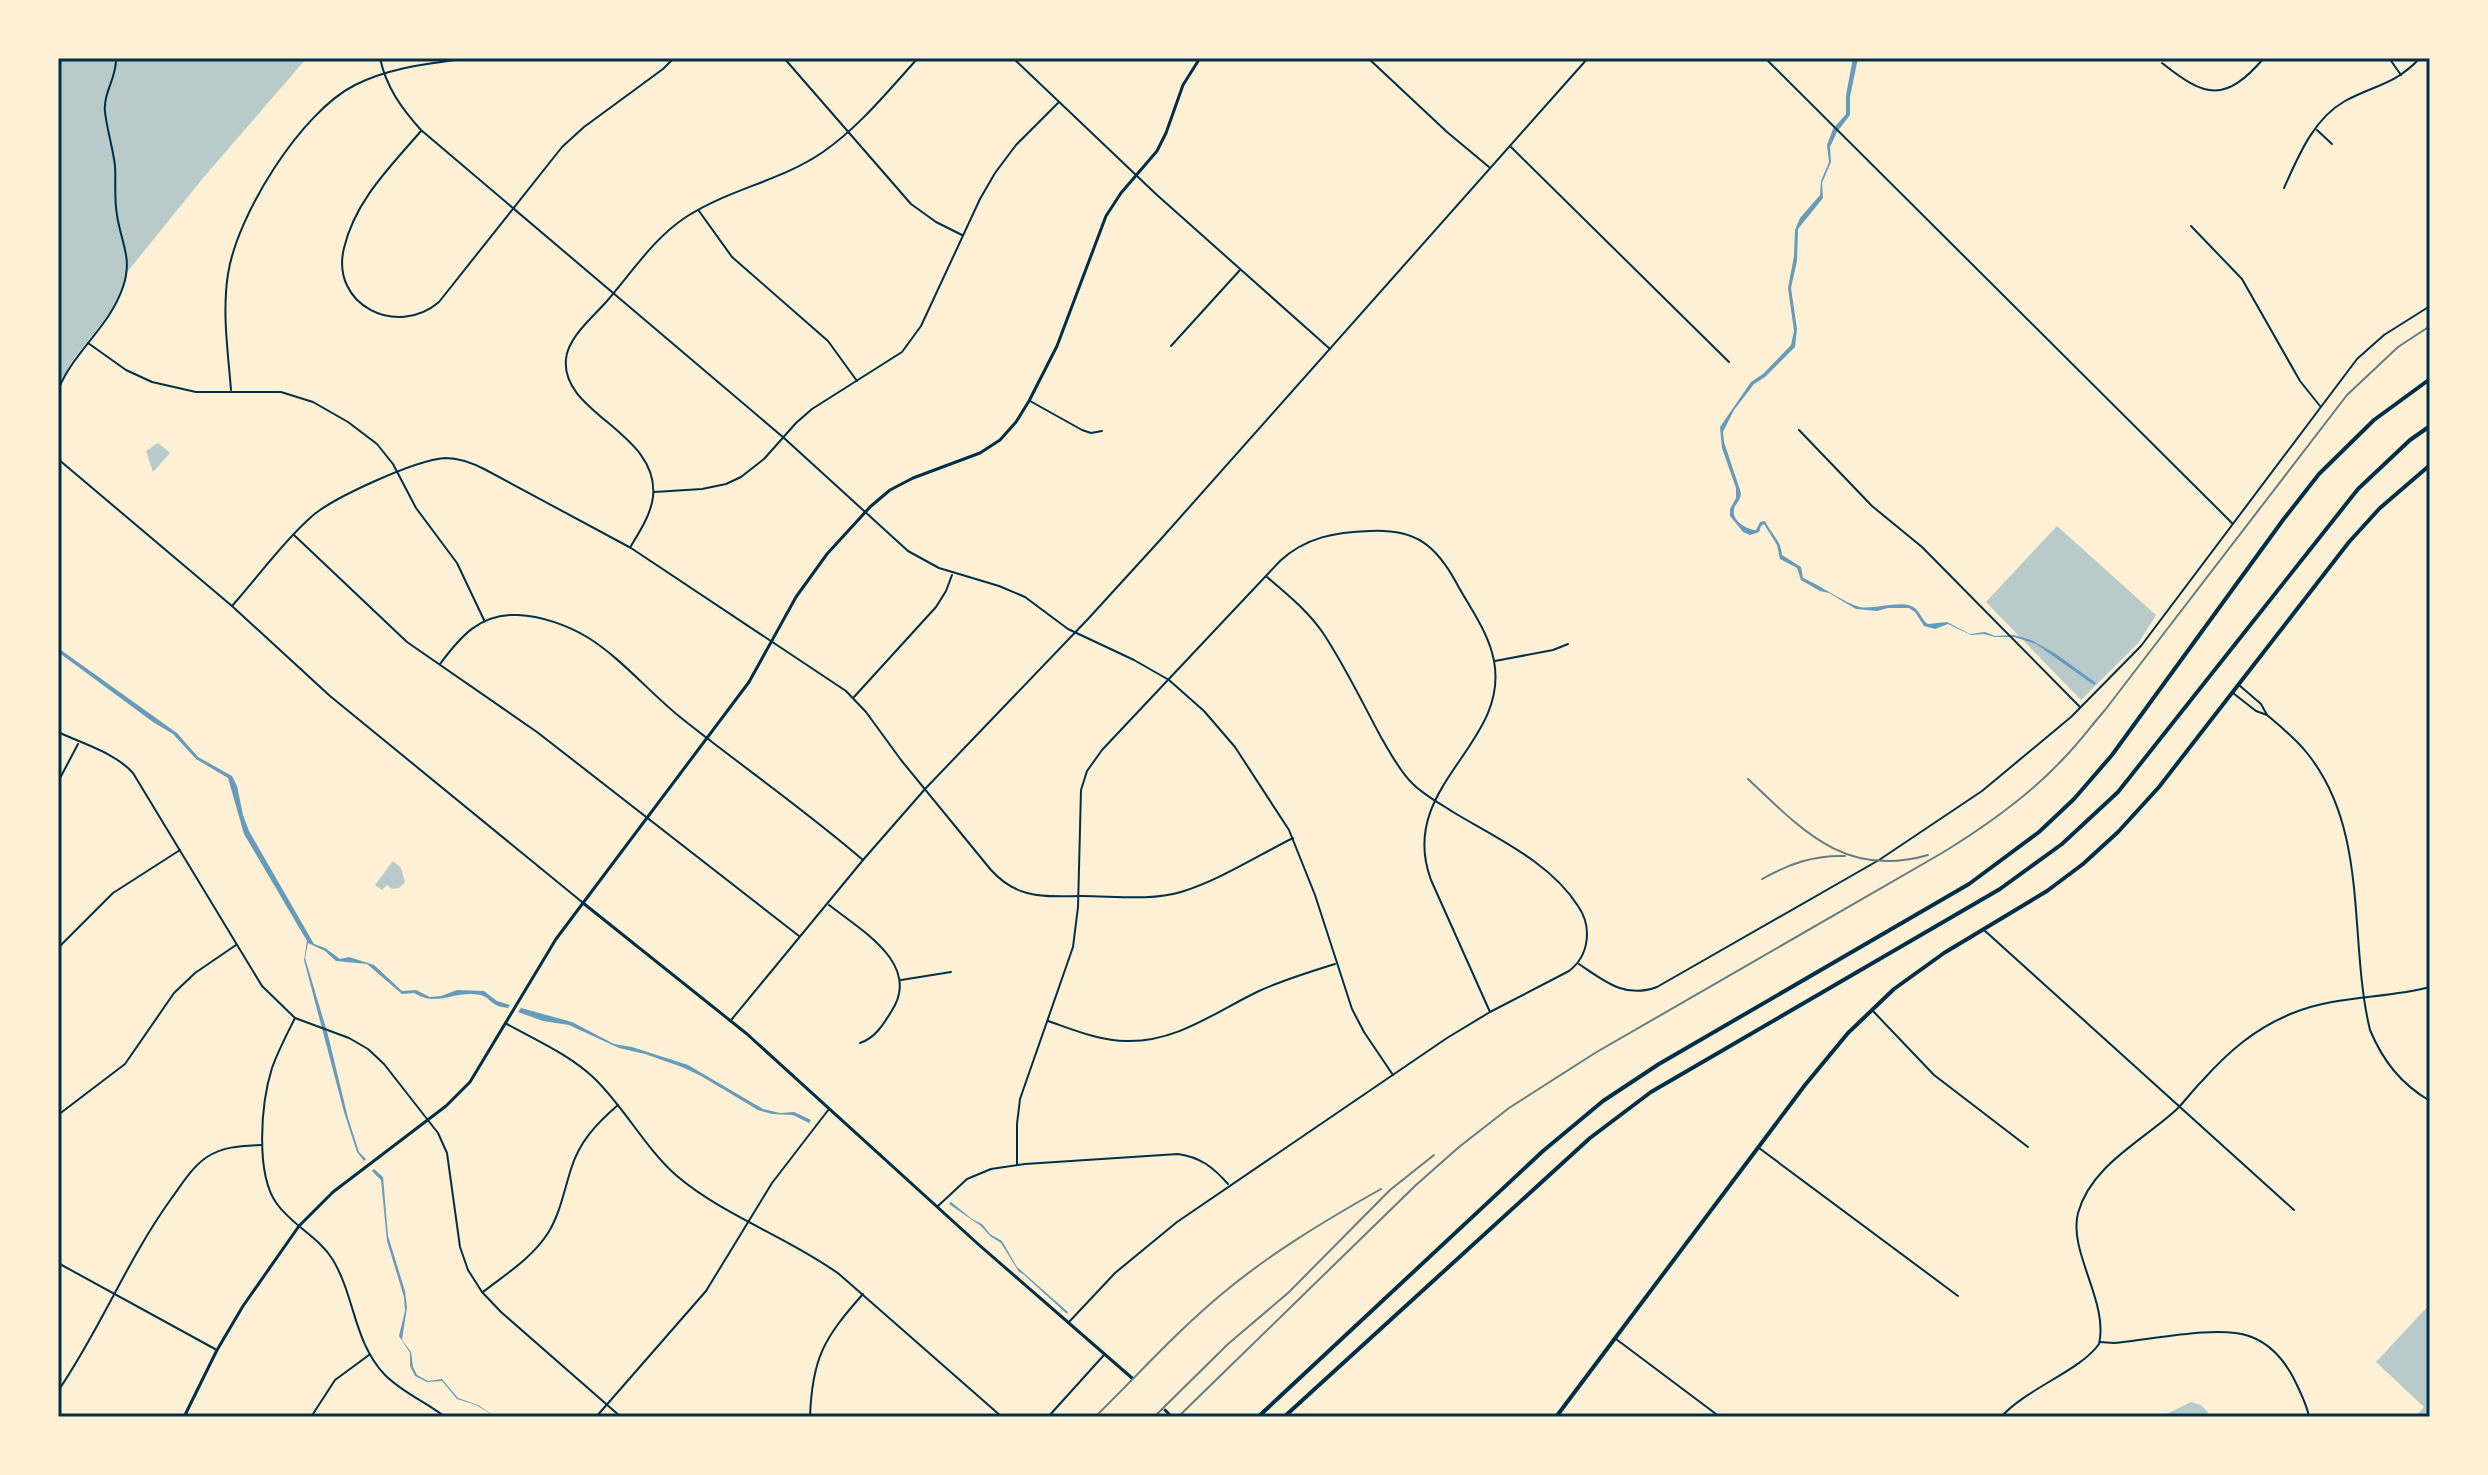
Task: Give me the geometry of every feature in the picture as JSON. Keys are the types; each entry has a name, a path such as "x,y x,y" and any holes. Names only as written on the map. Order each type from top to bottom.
{"main road":[{"path":"1258,1417 1536,1158 1595,1107 1659,1064 1969,884 2039,832 2074,799 2112,755 2312,482 2367,426 2430,379"},
{"path":"1284,1417 1590,1138 1651,1092 2000,889 2062,844 2118,792 2358,489 2410,440 2430,426"},
{"path":"1556,1417 1822,1063 1871,1009 1922,968 2047,891 2109,842 2149,799 2363,527 2396,493 2430,465"}],"street":[{"path":"58,390 68,366 111,314 124,285 128,262 116,208 115,166 104,107 116,58"},
{"path":"380,58 398,101 421,130 784,438 916,557 1025,597 1066,628 1169,680 1204,711 1223,731 1293,838 1360,1025 1393,1075"},
{"path":"231,392 226,283 232,253 244,224 280,160 312,119 351,87 427,63 468,58"},
{"path":"421,130 358,209 342,254 342,270 350,290 375,313 396,318 413,317 433,308 567,142 674,58"},
{"path":"784,58 911,204 962,235"},
{"path":"631,548 649,511 653,492 650,472 641,454 578,394 569,381 566,356 571,343 676,225 699,210 789,172 824,151 848,132 918,58"},
{"path":"1013,58 1137,176 1330,349"},
{"path":"184,1417 243,1306 299,1226 333,1192 428,1120 469,1084 556,939 750,679 805,582 831,549 865,513 900,483 966,460 988,449 1007,432 1029,401 1067,320 1103,222 1114,203 1160,147 1180,90 1200,58"},
{"path":"1368,58 1447,132 1491,168"},
{"path":"732,1020 925,789 1075,632 1588,58"},
{"path":"1765,58 2233,524"},
{"path":"2162,63 2196,87 2222,90 2245,79 2264,58"},
{"path":"2389,58 2402,76"},
{"path":"2284,188 2301,149 2343,102 2402,76 2420,58"},
{"path":"653,492 695,491 730,482 753,468 812,409 893,360 921,326 983,194 1005,160 1059,102"},
{"path":"2316,129 2332,144"},
{"path":"1510,146 1729,362"},
{"path":"699,210 736,262 828,341 857,381"},
{"path":"2191,226 2242,279 2300,381 2321,406"},
{"path":"1171,346 1241,269"},
{"path":"1578,963 1611,985 1629,992 1652,989 1668,982 1879,860 2004,773 2081,708 2141,646 2367,349 2430,306"},
{"path":"88,343 122,367 152,382 190,391 275,391 302,397 369,437 387,455 416,508 457,563 484,621"},
{"path":"1029,401 1085,431 1102,431"},
{"path":"1799,430 1872,506 1922,547 2081,708"},
{"path":"58,459 232,606 330,696 583,903 732,1020 937,1207 1132,1378"},
{"path":"232,606 311,516 332,501 440,459 465,461 631,548 853,698 991,870 1006,883 1035,895 1146,896 1178,892 1201,884 1293,838"},
{"path":"1017,1165 1019,1105 1073,947 1078,918 1079,807 1085,776 1097,756 1266,576 1288,554 1316,538 1356,531 1389,531 1408,535 1429,546 1444,562 1486,636 1494,661 1495,685 1489,709 1434,800 1424,829 1426,863 1490,1012"},
{"path":"294,535 399,635 537,732 801,938"},
{"path":"853,698 939,603 953,573"},
{"path":"1068,1323 1127,1262 1229,1185 1490,1012 1557,979 1578,963 1585,946 1587,929 1582,911 1555,879 1531,860 1414,786 1400,769 1321,630 1266,576"},
{"path":"439,665 462,636 484,621 506,615 523,615 556,623 582,634 606,651 648,691 863,860"},
{"path":"1494,661 1554,650 1568,644"},
{"path":"2238,684 2309,755 2327,785 2341,817 2349,853 2370,1030 2385,1059 2405,1083 2430,1101"},
{"path":"2232,693 2256,711 2267,715"},
{"path":"58,732 126,766 141,784 262,986 295,1018 359,1043 375,1055 428,1120 446,1151 462,1256 482,1292 621,1417"},
{"path":"58,782 79,742"},
{"path":"58,948 117,890 180,850"},
{"path":"828,904 885,951 900,980 899,997 893,1010 874,1036 860,1043"},
{"path":"1983,929 2294,1210"},
{"path":"58,1115 125,1064 174,993 195,973 236,945"},
{"path":"1047,1021 1110,1040 1159,1039 1198,1024 1275,984 1336,964"},
{"path":"900,980 951,972"},
{"path":"2001,1417 2019,1401 2086,1357 2099,1342 2099,1317 2081,1247 2078,1214 2090,1187 2105,1169 2179,1107 2223,1059 2257,1031 2304,1009 2430,987"},
{"path":"1871,1009 1941,1081 2028,1147"},
{"path":"295,1018 270,1075 263,1145 269,1189 280,1208 324,1247 334,1262 370,1355 394,1383 445,1417"},
{"path":"506,1023 576,1064 597,1081 676,1174 702,1194 818,1260 863,1294 1002,1417"},
{"path":"482,1292 527,1257 544,1238 558,1213 582,1143 618,1105"},
{"path":"596,1417 706,1291 785,1164 830,1108"},
{"path":"58,1391 151,1228 198,1165 224,1149 263,1145"},
{"path":"1758,1148 1958,1296"},
{"path":"937,1207 970,1177 991,1169 1017,1165 1181,1155 1207,1163 1229,1185"},
{"path":"58,1263 217,1350"},
{"path":"810,1417 813,1376 822,1348 834,1327 863,1294"},
{"path":"2099,1342 2215,1334 2249,1336 2269,1347 2285,1364 2305,1402 2309,1417"},
{"path":"1615,1338 1720,1417"},
{"path":"1048,1417 1105,1354"},
{"path":"311,1417 335,1380 370,1355"},
{"path":"1165,1410 1172,1417"}],"shaded area":[{"path":"58,58 305,60 128,271 116,305 72,361 58,390"},
{"path":"158,443 170,453 153,472 146,451"},
{"path":"2057,526 2156,615 2139,642 2081,700 1986,602"},
{"path":"393,861 401,868 405,882 399,888 392,889 387,885 382,890 375,885"},
{"path":"2430,1304 2430,1417 2415,1417 2424,1407 2376,1362"},
{"path":"2191,1402 2201,1405 2208,1412 2206,1417 2160,1417"}],"water":[{"path":"1853,58 1858,58 1850,97 1850,115 1830,147 1831,162 1822,183 1823,198 1798,229 1797,261 1791,288 1797,329 1795,347 1754,384 1734,410 1723,432 1741,493 1734,515 1743,525 1756,530 1760,522 1765,521 1778,541 1782,555 1801,567 1803,578 1848,602 1860,607 1905,604 1916,609 1928,624 1947,622 1970,634 1985,632 1995,636 2014,635 2031,640 2056,654 2096,683 2094,685 2036,644 2014,637 1971,635 1948,624 1935,629 1924,626 1909,608 1856,609 1801,580 1797,568 1780,559 1777,545 1764,524 1759,532 1750,535 1743,532 1730,516 1736,488 1722,448 1720,427 1751,382 1791,345 1794,331 1788,288 1795,230 1800,218 1820,195 1821,181 1829,162 1827,145 1833,129 1846,114"},
{"path":"58,648 177,733 198,757 232,776 249,831 314,944 340,959 349,957 374,965 402,991 416,990 430,997 457,990 484,991 497,1001 510,1005 508,1008 499,1006 480,995 431,999 414,993 402,994 367,964 336,961 325,951 308,943 305,958 348,1118 359,1152 366,1159 364,1161 357,1152 344,1112 304,960 307,941 244,834 228,778 196,759 173,734 58,652"},
{"path":"521,1008 572,1022 614,1044 688,1065 763,1109 794,1112 811,1120 809,1123 793,1115 758,1110 682,1067 619,1048 569,1025 543,1021 518,1012"},
{"path":"374,1169 383,1177 388,1236 407,1307 402,1340 411,1352 413,1367 417,1375 428,1381 442,1379 458,1398 478,1405 496,1417 476,1405 457,1399 442,1381 427,1382 415,1376 410,1366 410,1353 399,1336 405,1311 404,1297 387,1241 381,1180 372,1171"},
{"path":"951,1202 1002,1241 1017,1267 1067,1314 1019,1272 1001,1243 949,1204"}],"railway":[{"path":"1178,1417 1416,1185 1509,1108 1595,1053 1942,853 2022,798 2069,752 2105,710 2347,395 2398,347 2430,326"},
{"path":"1748,779 1807,832 1849,855 1899,861 1928,855"},
{"path":"1762,879 1802,862 1845,856"},
{"path":"1154,1417 1228,1344 1288,1293 1390,1190 1434,1155"},
{"path":"1095,1417 1190,1323 1241,1278 1299,1238 1381,1189"}]}
